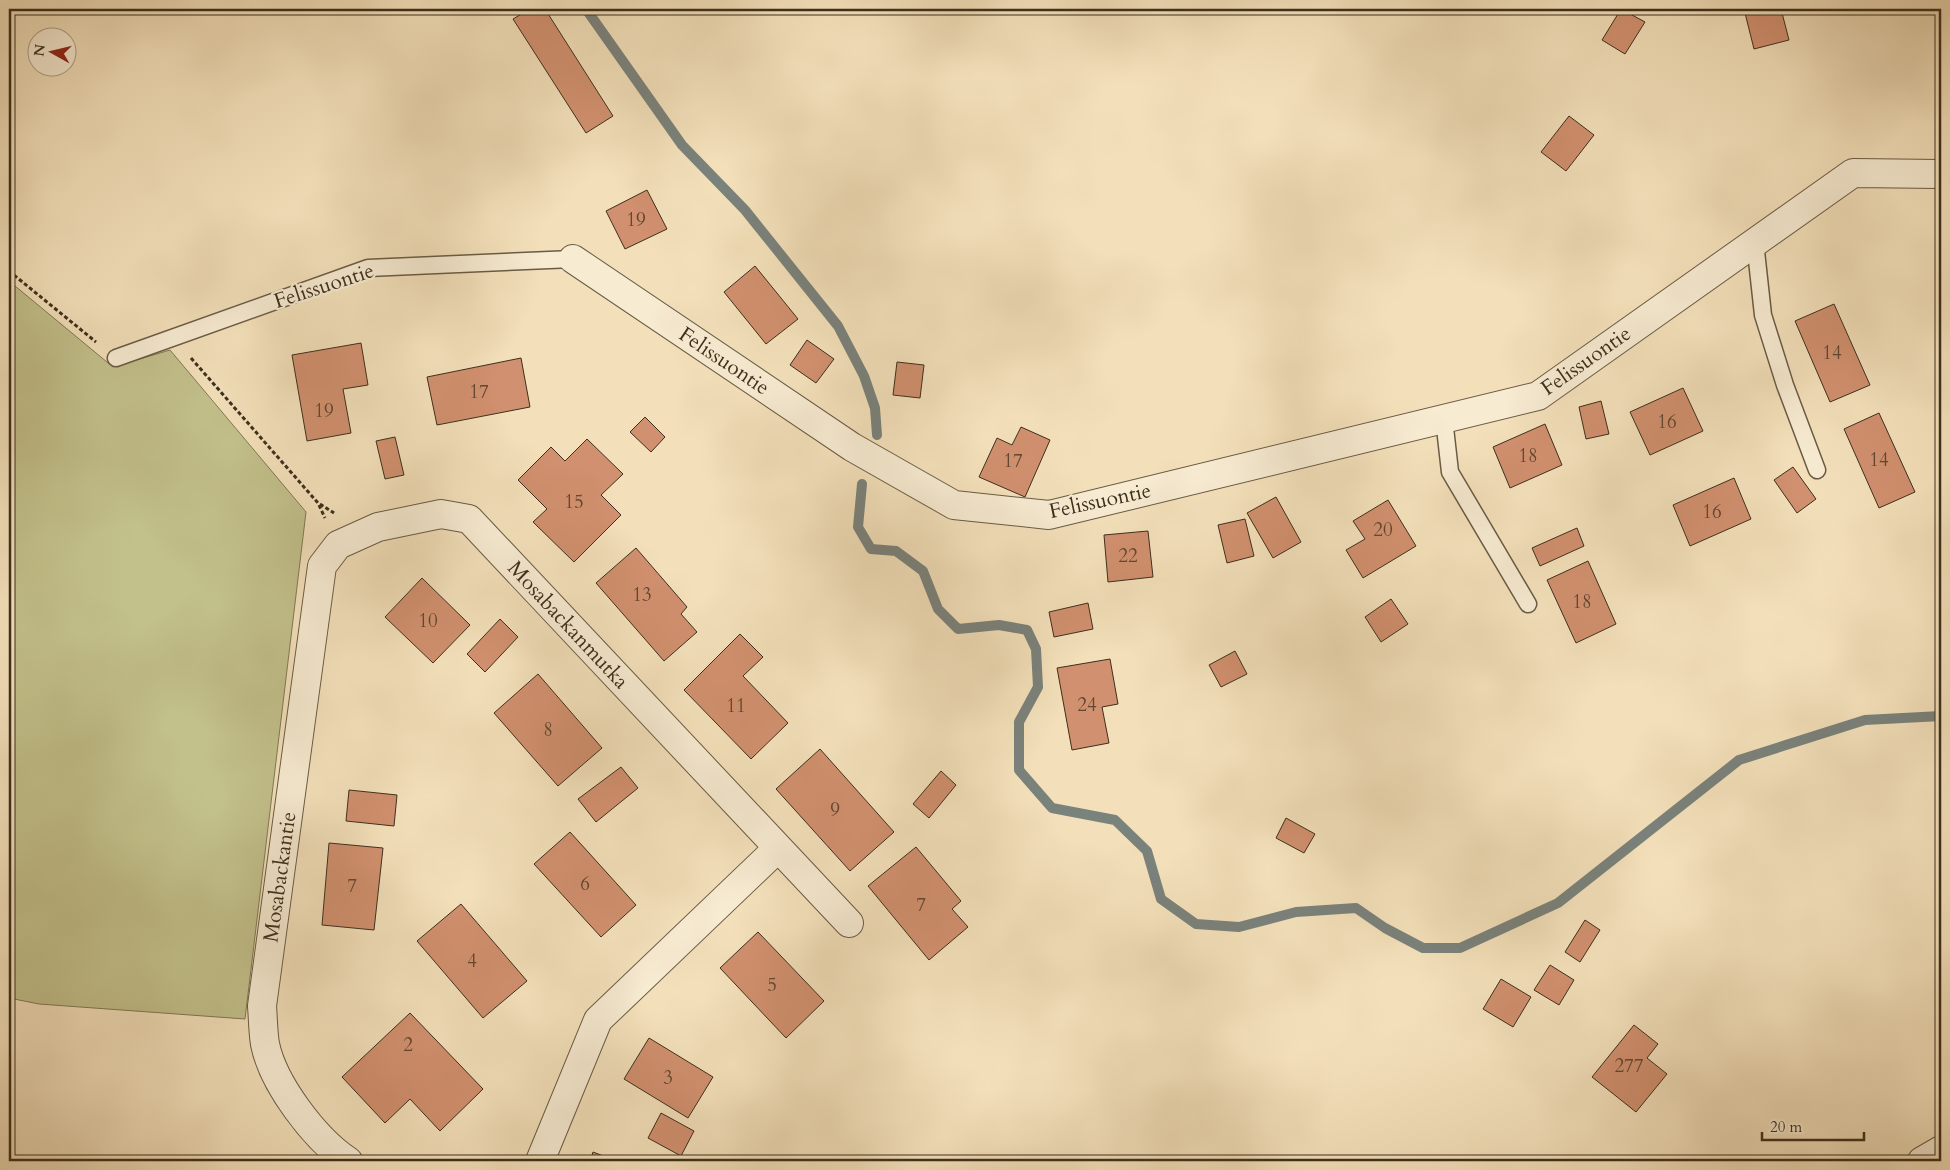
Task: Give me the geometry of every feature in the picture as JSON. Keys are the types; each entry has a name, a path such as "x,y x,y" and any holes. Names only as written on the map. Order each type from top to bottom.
{"street":[{"name":"Felissuontie","path":"572,259 852,447 954,505 1048,515 1538,396 1853,172 1941,174"},
{"name":"Mosabackanmutka","path":"330,555 378,527 441,514 468,519 849,923"},
{"name":"Mosabackantie","path":"330,555 262,1006 266,1045 281,1085 305,1120 338,1154 348,1161"},
{"path":"540,1161 598,1020 778,848"},
{"path":"1922,1161 1941,1150"}],"lane":[{"path":"1755,242 1763,315 1785,385 1817,470"},
{"name":"Felissuontie","path":"116,358 368,268 572,259"},
{"path":"1444,419 1450,472 1528,604"}],"path":[{"path":"9,271 116,358"},
{"path":"173,338 318,503 330,555"}],"shaded area":[{"path":"9,281 113,367 170,350 306,512 245,1019 39,1004 9,998"}],"building":[{"path":"530,9 545,9 613,116 586,133 513,19"},
{"path":"1621,9 1645,22 1625,54 1602,40"},
{"path":"1744,9 1781,9 1789,40 1754,49"},
{"path":"1569,116 1594,135 1566,171 1541,152"},
{"path":"647,190 667,229 625,249 606,211"},
{"path":"755,266 798,319 766,344 724,292"},
{"path":"1834,304 1870,385 1830,402 1795,321"},
{"path":"807,340 834,359 816,383 790,365"},
{"path":"361,343 368,385 343,389 351,433 307,441 292,355"},
{"path":"521,358 530,407 437,425 427,377"},
{"path":"897,362 924,365 920,398 893,395"},
{"path":"1683,388 1703,431 1650,455 1630,412"},
{"path":"1601,401 1609,434 1586,439 1579,407"},
{"path":"1879,413 1915,492 1879,508 1844,429"},
{"path":"645,417 665,437 651,452 630,432"},
{"path":"1545,424 1562,465 1510,488 1493,447"},
{"path":"1021,427 1050,440 1025,497 979,477 997,438 1012,445"},
{"path":"395,437 404,475 385,479 376,441"},
{"path":"587,439 623,474 601,495 621,515 574,562 533,522 547,509 518,480 551,447 565,461"},
{"path":"1793,467 1816,499 1797,513 1774,480"},
{"path":"1734,478 1751,519 1690,546 1673,505"},
{"path":"1276,497 1301,542 1273,558 1247,513"},
{"path":"1388,500 1416,546 1363,578 1346,550 1365,539 1353,521"},
{"path":"1245,519 1254,556 1227,563 1218,525"},
{"path":"1577,528 1584,546 1540,566 1532,548"},
{"path":"1148,531 1153,577 1108,582 1104,535"},
{"path":"636,548 687,607 681,614 697,632 664,661 596,583"},
{"path":"1588,561 1616,624 1576,643 1547,580"},
{"path":"422,578 470,625 433,663 385,617"},
{"path":"1391,599 1408,624 1381,642 1365,617"},
{"path":"1088,603 1093,629 1054,637 1049,612"},
{"path":"500,619 518,637 485,672 467,654"},
{"path":"740,634 763,657 743,676 788,723 751,759 684,690"},
{"path":"1235,651 1247,674 1221,687 1209,665"},
{"path":"1110,659 1118,704 1102,707 1109,743 1072,750 1057,668"},
{"path":"538,674 602,748 558,786 494,713"},
{"path":"820,749 894,832 850,871 776,789"},
{"path":"621,767 638,788 596,822 578,799"},
{"path":"941,771 956,785 929,818 913,804"},
{"path":"349,790 397,795 394,826 346,821"},
{"path":"1286,818 1315,834 1304,853 1276,838"},
{"path":"570,832 636,905 601,937 534,864"},
{"path":"329,843 383,848 374,930 322,925"},
{"path":"916,847 961,901 952,909 968,927 929,960 868,886"},
{"path":"461,904 527,981 483,1018 417,941"},
{"path":"1585,920 1600,930 1580,962 1565,952"},
{"path":"758,932 824,1001 786,1038 720,968"},
{"path":"1550,965 1574,980 1559,1005 1534,990"},
{"path":"1501,979 1531,997 1513,1027 1483,1009"},
{"path":"410,1013 483,1089 440,1131 410,1099 385,1123 342,1077"},
{"path":"1634,1025 1658,1044 1647,1058 1667,1074 1636,1112 1592,1077"},
{"path":"649,1038 713,1077 688,1118 624,1079"},
{"path":"661,1113 694,1131 681,1156 648,1138"},
{"path":"593,1152 616,1161 590,1161"}],"waterway":[{"path":"586,9 682,145 745,210 838,326 864,376 875,408 877,435"},
{"path":"862,484 858,527 871,549 896,551 923,571 938,609 958,629 999,625 1027,630 1036,649 1038,687 1019,722 1019,770 1052,808 1115,820 1147,851 1161,899 1196,924 1239,927 1296,912 1356,908 1385,928 1423,948 1460,948 1558,903 1739,760 1865,720 1941,716"}]}
